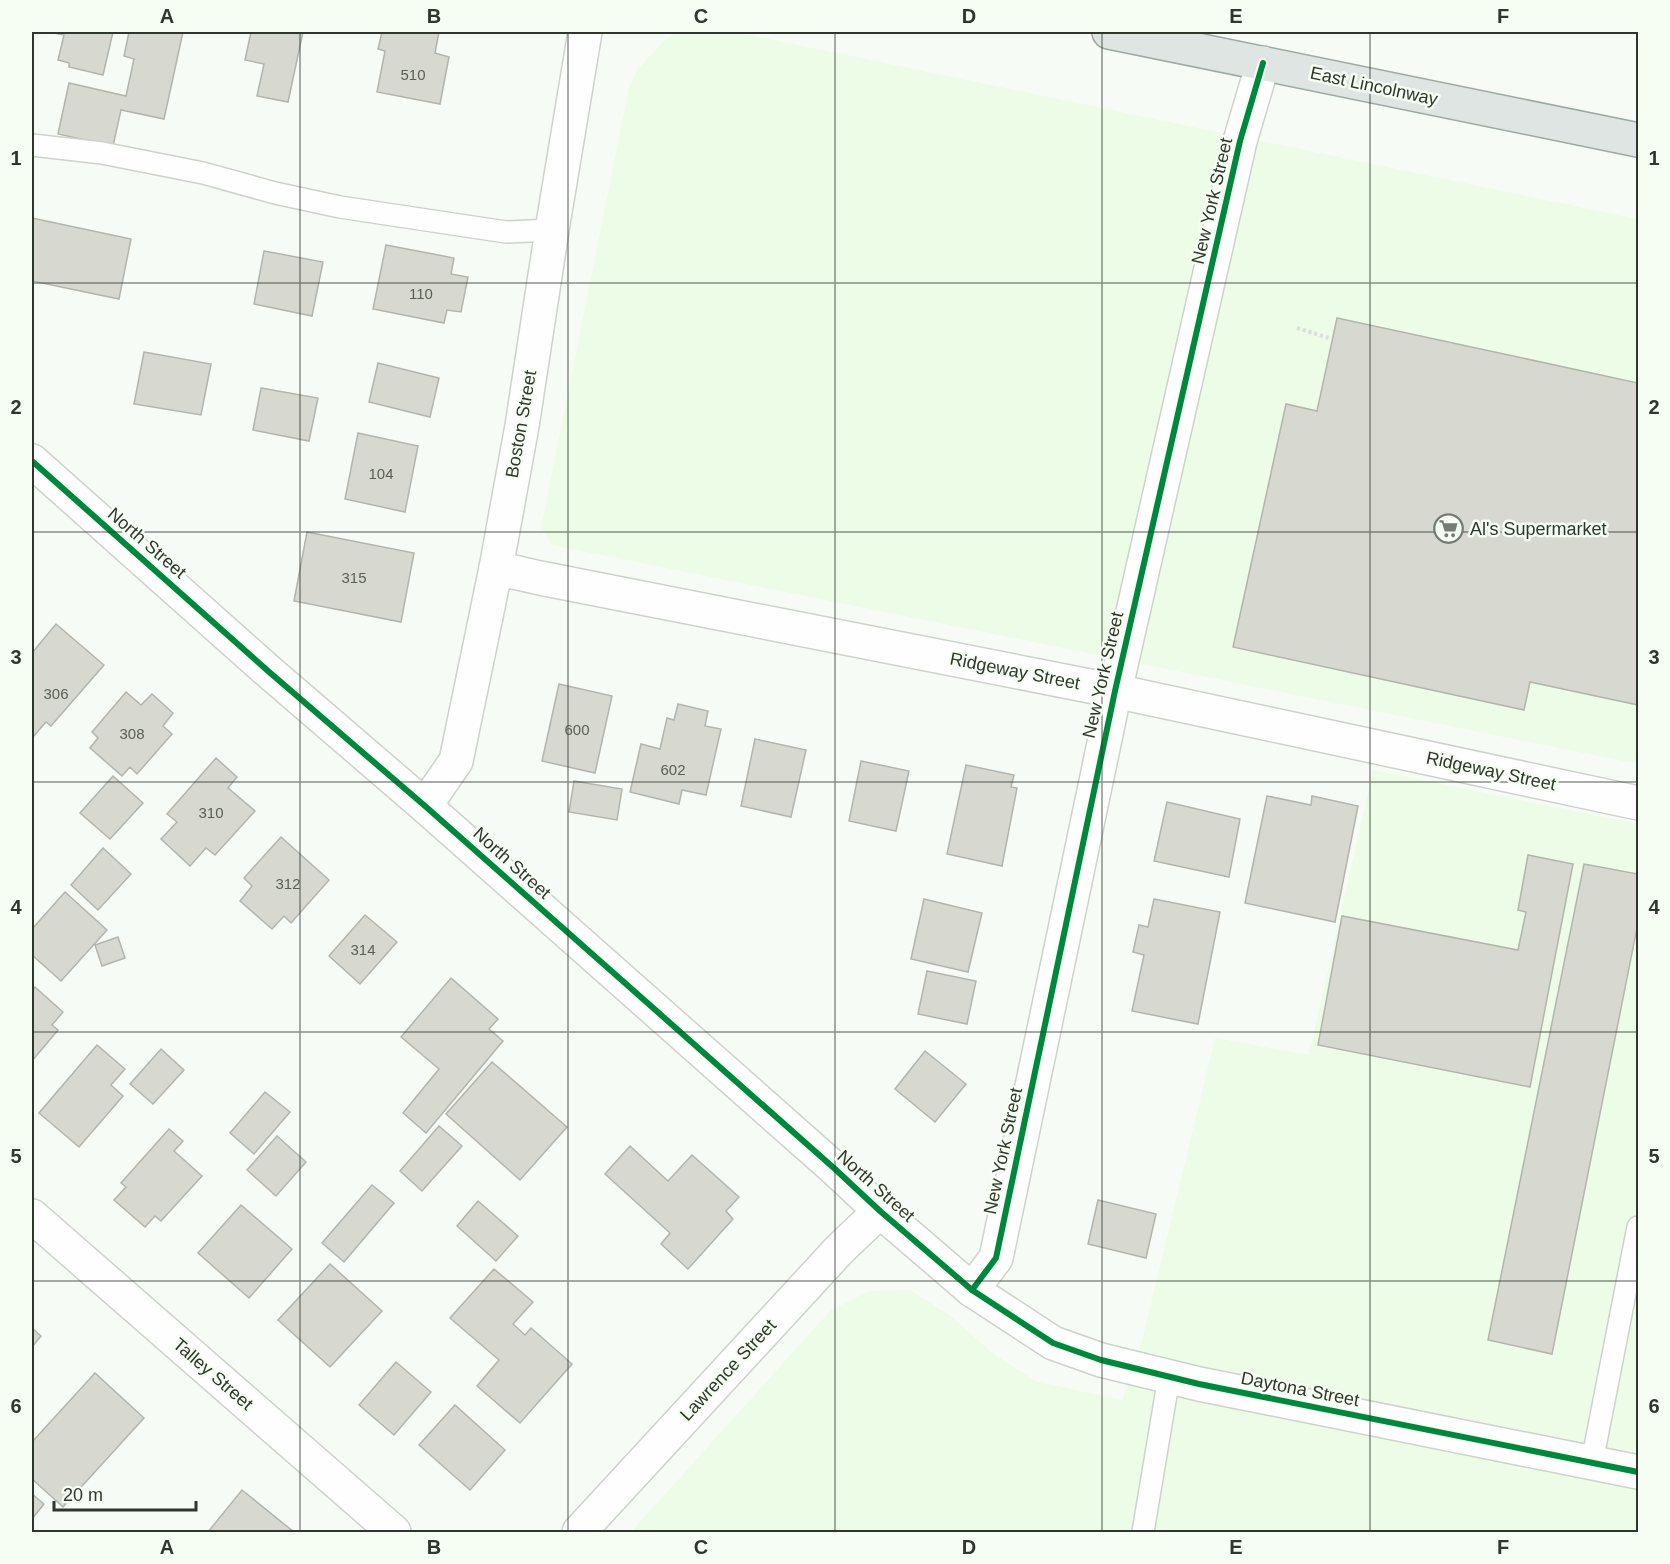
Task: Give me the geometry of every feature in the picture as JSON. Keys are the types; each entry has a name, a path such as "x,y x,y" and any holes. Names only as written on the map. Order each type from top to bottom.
{"main road":[{"name":"East Lincolnway","path":"1109,32 1638,140"}],"street":[{"name":"Boston Street","path":"425,806 456,761 496,568 522,426 585,32"},
{"name":"New York Street","path":"972,1290 996,1258 1115,691 1240,141 1263,63"},
{"name":"North Street","path":"32,462 268,671 425,806 826,1161 880,1212 972,1290"},
{"name":"Ridgeway Street","path":"496,568 1115,691 1638,803"},
{"name":"Lawrence Street","path":"579,1533 840,1249 880,1212"},
{"name":"Talley Street","path":"32,1216 394,1533"},
{"name":"Daytona Street","path":"972,1290 1053,1342 1101,1360 1168,1377 1638,1472"}],"lane":[{"path":"32,145 102,153 203,173 275,193 340,207 506,232 552,230"},
{"path":"1592,1462 1638,1227"},
{"path":"1143,1533 1168,1377"}],"path":[{"path":"1297,328 1332,339"}],"shaded area":[{"path":"680,32 735,32 1638,219 1638,764 552,545 541,528 629,88 637,70 667,38"},
{"path":"1373,770 1638,824 1638,1532 631,1532 830,1311 869,1291 910,1290 952,1317 991,1352 1035,1381 1122,1400 1142,1341 1215,1038 1309,1055"}],"building":[{"path":"55,32 113,32 103,75 69,67 69,63 58,60 64,35"},
{"path":"129,32 183,32 164,119 121,110 113,146 58,134 69,83 126,96 134,59 124,56"},
{"path":"251,32 303,32 288,102 257,96 264,64 245,60"},
{"path":"382,32 439,32 435,53 449,57 440,104 377,92 385,51 378,49"},
{"path":"32,218 131,239 119,299 32,281"},
{"path":"386,245 454,258 451,274 468,277 461,312 447,310 444,323 373,309"},
{"path":"264,251 323,262 312,316 254,304"},
{"name":"Al's Supermarket","path":"1337,318 1638,383 1638,705 1530,682 1524,710 1233,647 1286,404 1317,411"},
{"path":"144,352 211,364 201,415 134,404"},
{"path":"378,363 439,378 430,417 369,402"},
{"path":"261,388 318,398 309,441 253,430"},
{"path":"358,433 418,446 405,512 345,499"},
{"path":"307,532 414,553 401,622 294,601"},
{"path":"56,624 104,665 51,726 46,722 32,738 32,653"},
{"path":"559,684 612,696 595,773 542,761"},
{"path":"126,692 141,705 152,694 173,713 163,726 172,734 137,774 130,767 122,776 90,748 98,738 92,732"},
{"path":"678,704 708,711 705,726 721,729 706,795 682,790 679,804 630,792 641,744 660,749 667,718 674,720"},
{"path":"755,739 806,750 791,817 741,806"},
{"path":"216,758 237,777 228,788 255,811 215,855 206,848 190,866 161,839 177,822 167,814"},
{"path":"861,761 909,771 896,831 849,821"},
{"path":"966,765 1014,775 1011,787 1017,788 1002,866 947,854"},
{"path":"113,776 143,803 110,839 80,813"},
{"path":"574,781 622,789 617,820 569,812"},
{"path":"1267,796 1311,805 1312,796 1358,806 1335,922 1245,903"},
{"path":"1167,802 1240,819 1229,877 1154,861"},
{"path":"281,837 329,880 291,923 284,916 272,929 240,901 252,886 244,878"},
{"path":"103,848 131,874 98,910 71,885"},
{"path":"1528,855 1573,864 1530,1087 1318,1045 1342,916 1518,950 1526,912 1518,910"},
{"path":"1584,864 1638,874 1638,923 1552,1354 1488,1340"},
{"path":"65,892 107,930 61,981 32,955 32,929"},
{"path":"924,899 982,913 968,972 911,959"},
{"path":"1154,899 1220,912 1198,1024 1132,1011 1144,955 1133,952 1139,925 1148,927"},
{"path":"365,915 397,942 360,984 329,956"},
{"path":"118,937 125,958 102,966 95,945"},
{"path":"927,971 976,981 967,1024 918,1014"},
{"path":"451,978 498,1019 489,1029 503,1041 426,1133 403,1113 439,1069 401,1037"},
{"path":"35,987 63,1012 52,1025 58,1030 32,1061 32,992"},
{"path":"97,1045 125,1069 111,1085 123,1096 79,1147 39,1113"},
{"path":"161,1049 184,1070 153,1104 130,1084"},
{"path":"925,1051 966,1084 935,1122 895,1089"},
{"path":"492,1062 567,1127 520,1180 446,1114"},
{"path":"265,1092 290,1112 254,1154 230,1133"},
{"path":"439,1126 462,1146 422,1191 400,1171"},
{"path":"169,1129 183,1141 174,1151 202,1176 161,1221 155,1216 145,1227 114,1200 126,1187 121,1183"},
{"path":"277,1136 306,1162 276,1196 247,1170"},
{"path":"630,1146 668,1181 692,1155 739,1197 726,1211 733,1219 688,1269 661,1244 670,1233 605,1174"},
{"path":"372,1185 394,1203 344,1262 322,1243"},
{"path":"1098,1200 1156,1214 1146,1258 1088,1244"},
{"path":"478,1201 518,1236 496,1261 457,1226"},
{"path":"241,1205 292,1249 249,1298 198,1253"},
{"path":"330,1264 382,1311 330,1367 278,1320"},
{"path":"494,1269 533,1302 513,1324 525,1335 531,1328 572,1364 520,1423 477,1386 499,1360 450,1318"},
{"path":"32,1328 41,1336 32,1347"},
{"path":"396,1362 431,1392 394,1435 359,1405"},
{"path":"95,1373 144,1418 63,1507 32,1479 32,1442"},
{"path":"455,1405 505,1450 470,1490 419,1445"},
{"path":"242,1490 294,1532 208,1532"},
{"path":"32,1494 44,1504 32,1519"}],"cycle path":[{"path":"972,1290 996,1258 1115,691 1240,141 1263,63"},
{"path":"32,461 268,671 425,806 880,1211 972,1290 1053,1343 1101,1360 1199,1384 1638,1472"}],"place":[{"name":"Al's Supermarket","path":"1449,529"}]}
